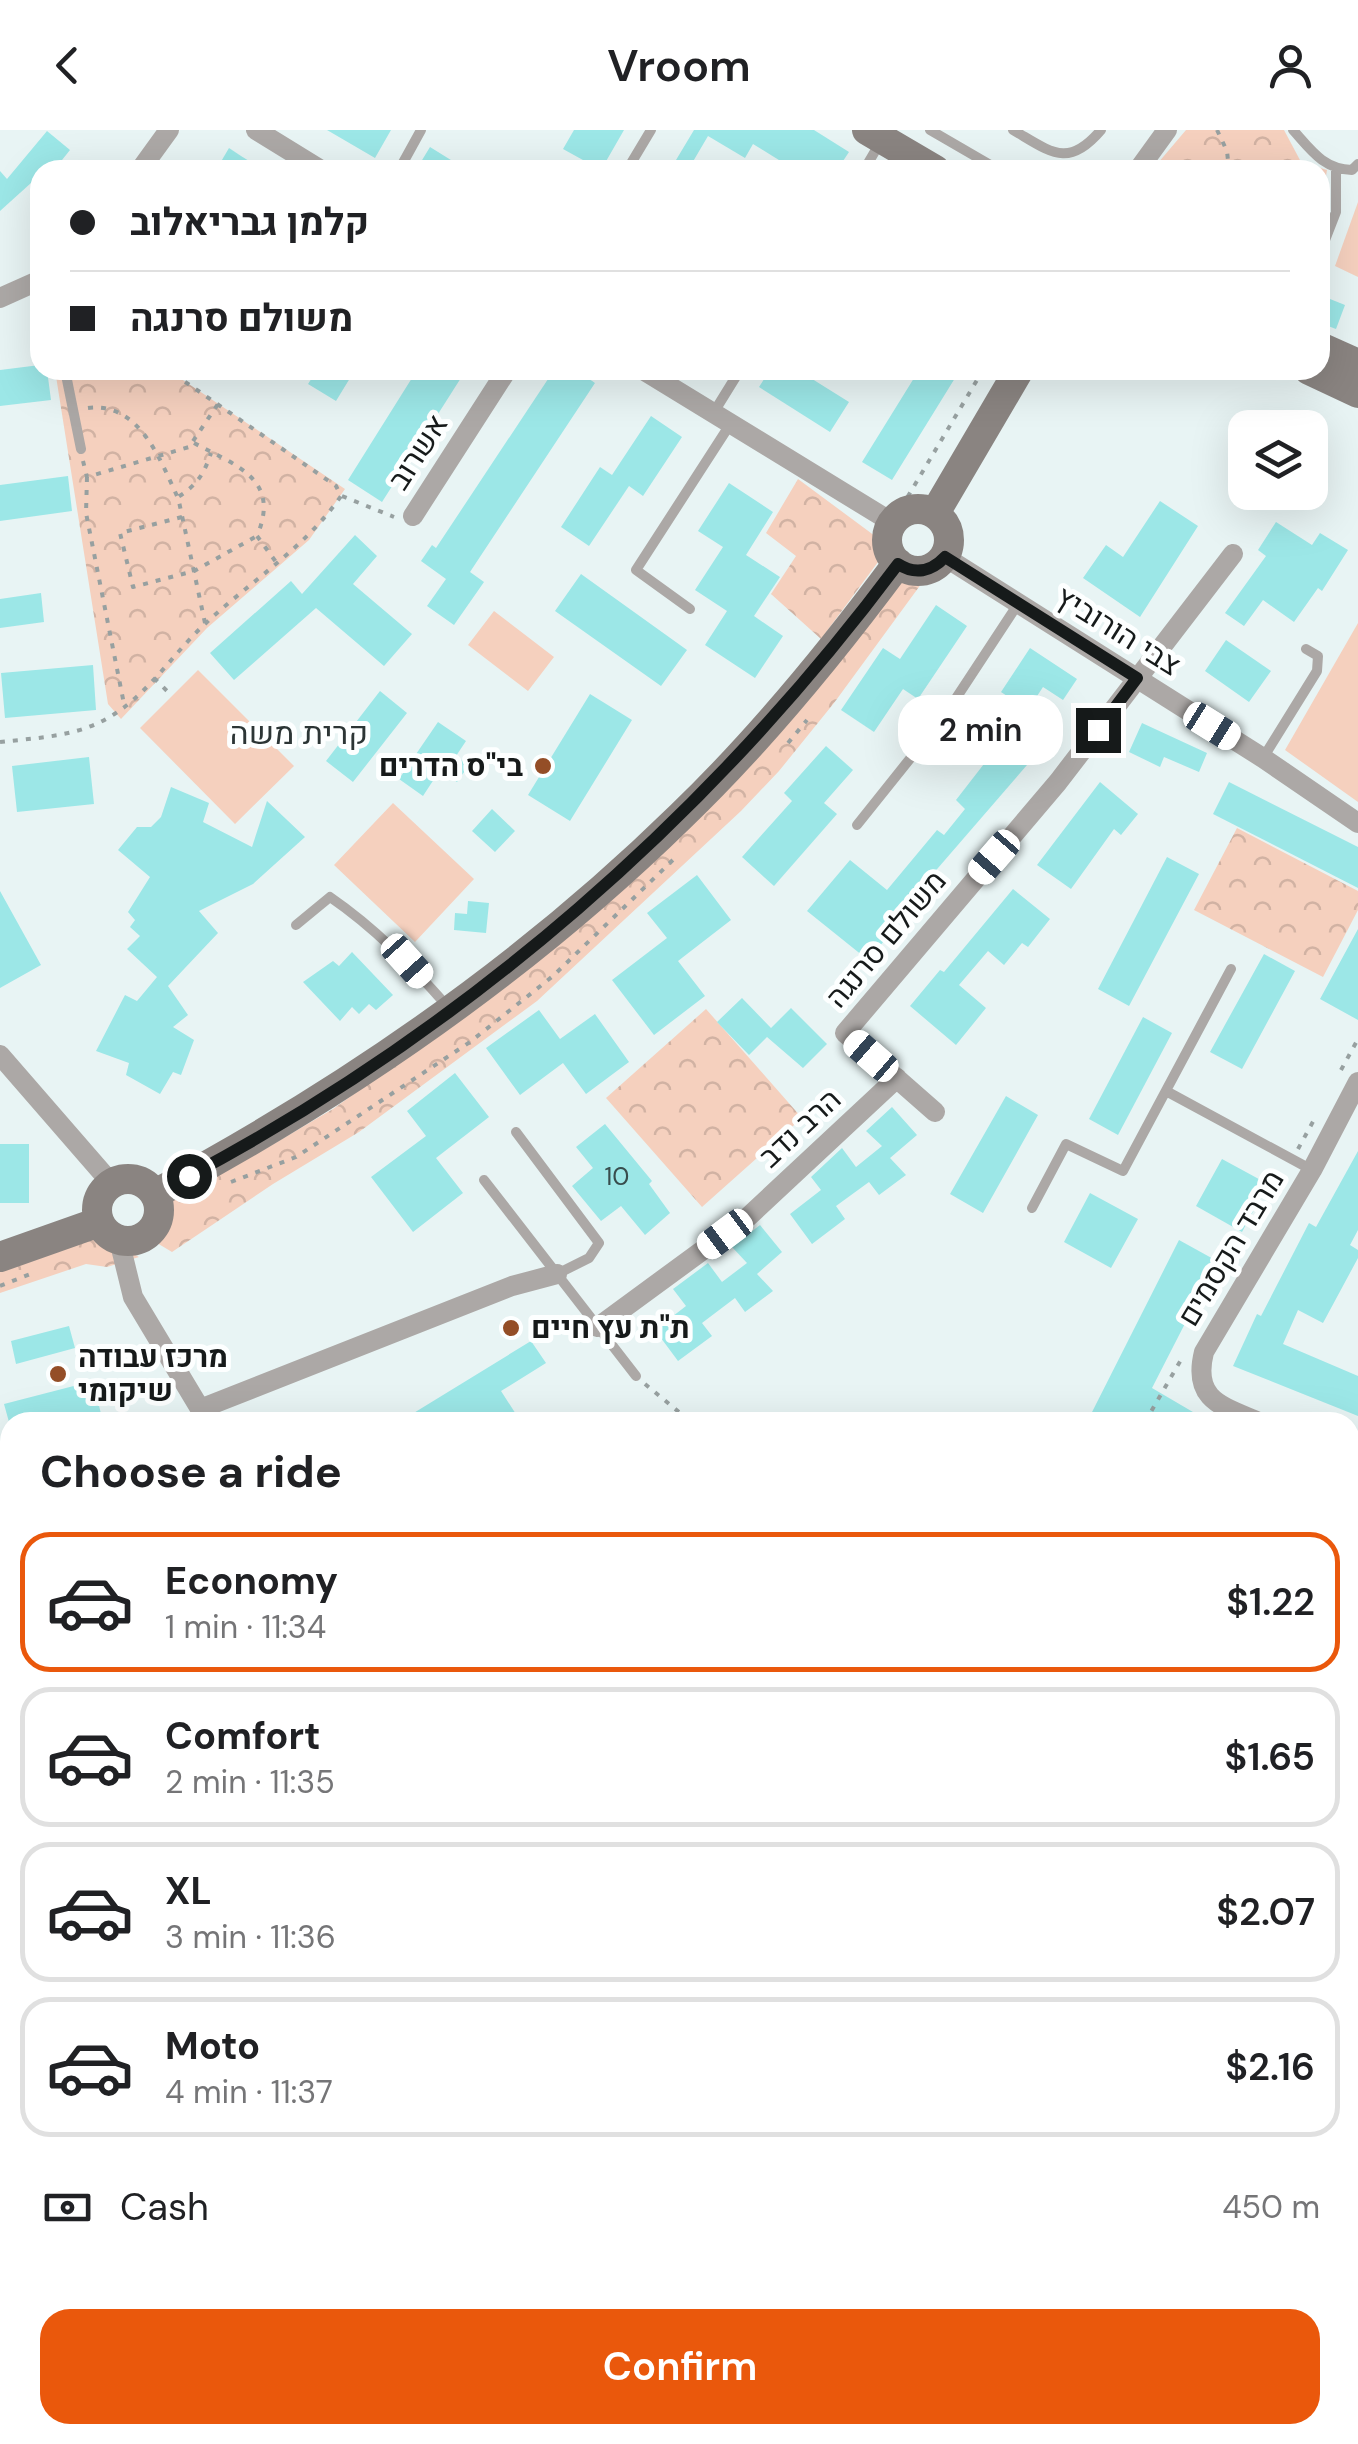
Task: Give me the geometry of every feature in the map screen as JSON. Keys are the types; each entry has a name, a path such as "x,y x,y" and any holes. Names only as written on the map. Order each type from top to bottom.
{"street":[{"path":"147,160 169,130"},
{"path":"256,130 305,160"},
{"path":"1145,160 1167,130"},
{"path":"876,133 919,160"},
{"path":"0,298 30,284"},
{"path":"1330,351 1358,364"},
{"name":"אשרוב","path":"413,516 500,380"},
{"path":"659,380 892,523"},
{"path":"935,513 1013,380"},
{"path":"1330,380 1358,393"},
{"path":"916,509 935,513 950,538 945,557 928,570 911,570 898,564 888,548 892,523 916,509"},
{"name":"משולם סרנגה","path":"936,1112 846,1033 1058,782 1232,554"},
{"name":"צבי הורוביץ","path":"945,557 1263,758 1358,823"},
{"path":"155,1194 254,1142 451,1010 620,873 681,816 793,696 898,564"},
{"path":"0,1055 112,1184"},
{"name":"הרב נדב","path":"598,1327 748,1217 897,1078"},
{"name":"מרבד הקסמים","path":"1236,1412 1214,1402 1199,1370 1213,1332 1312,1170 1358,1082"},
{"path":"0,1256 109,1231 138,1240 151,1231 159,1215 155,1194 138,1180 112,1184 98,1202 109,1231 133,1297 203,1412"},
{"path":"214,1412 512,1286 557,1274"}],"lane":[{"path":"404,160 421,130"},
{"path":"633,160 651,130"},
{"path":"930,130 982,160"},
{"path":"1015,130 1048,150 1070,154 1084,148 1101,130"},
{"path":"1293,130 1320,160"},
{"path":"867,160 876,133"},
{"path":"1330,167 1352,170 1358,164"},
{"path":"1330,227 1336,212 1336,170"},
{"path":"68,380 81,449"},
{"path":"690,609 636,570 722,418 736,380"},
{"path":"857,826 945,715 1018,603"},
{"path":"1263,758 1317,671 1318,656 1306,648"},
{"path":"296,924 330,898 361,919 407,961 451,1010"},
{"path":"1032,1208 1066,1144 1123,1171 1231,969"},
{"path":"1166,1091 1312,1170"},
{"path":"516,1132 599,1243 589,1258 557,1274"},
{"path":"484,1180 636,1376"}],"path":[{"path":"1217,130 1228,160"},
{"path":"183,380 336,486 341,496 396,518 413,516"},
{"path":"892,523 976,380"},
{"path":"86,478 189,447 218,404"},
{"path":"73,410 97,407 121,414 142,430 178,496 205,623"},
{"path":"182,516 120,533 133,588 194,571 257,536 265,517 265,498 257,480 192,442"},
{"path":"81,449 86,513 125,706"},
{"path":"178,496 204,474 212,453"},
{"path":"0,742 80,730 125,706 205,623 325,519 341,496"},
{"path":"257,536 276,562"},
{"path":"154,678 168,692"},
{"path":"636,1376 679,1412"}],"green space":[{"path":"1186,130 1284,130 1300,160 1160,160"},
{"path":"1358,202 1358,277 1335,266"},
{"path":"57,380 183,380 345,489 309,540 207,628 121,719 108,704"},
{"path":"798,479 875,536 881,558 821,639 771,594 796,556 766,533"},
{"path":"904,576 927,576 779,771 537,1001 359,1132 172,1252 157,1243 168,1218 166,1199 333,1109 489,997"},
{"path":"494,611 554,657 528,691 468,645"},
{"path":"1358,623 1358,802 1285,750"},
{"path":"198,670 294,766 235,824 140,728"},
{"path":"393,803 474,879 415,942 334,865"},
{"path":"1237,828 1358,891 1358,910 1323,977 1194,910"},
{"path":"706,1009 802,1118 702,1207 606,1098"},
{"path":"93,1232 139,1257 107,1267 86,1264 0,1293 0,1263"}],"building":[{"path":"327,130 391,130 375,158"},
{"path":"574,130 624,130 607,160 583,160 563,149"},
{"path":"694,130 814,130 849,152 844,160 779,160 753,144 745,158 708,136 694,160 676,160"},
{"path":"47,131 70,150 62,160 30,160 30,184 0,211 0,171 7,179"},
{"path":"430,147 451,160 422,160"},
{"path":"229,148 248,160 222,160"},
{"path":"1330,299 1345,305 1336,329 1330,327"},
{"path":"30,366 30,380 48,380 51,400 0,406 0,370"},
{"path":"311,380 349,380 336,401 308,384"},
{"path":"411,380 460,380 382,502 348,480"},
{"path":"547,380 595,383 470,572 484,582 454,625 427,606 446,579 421,561 432,545 436,548"},
{"path":"764,380 814,380 849,402 830,432 759,387"},
{"path":"913,380 954,380 892,480 862,462"},
{"path":"651,416 682,437 643,496 629,486 589,546 561,527 600,467 612,475"},
{"path":"68,476 72,511 0,521 0,485"},
{"path":"729,483 773,512 746,555 780,577 754,616 783,636 755,678 705,645 727,611 695,590 723,547 698,531"},
{"path":"1160,501 1198,526 1140,617 1083,578 1106,545 1123,557"},
{"path":"1276,522 1312,545 1320,533 1348,550 1322,591 1318,588 1294,622 1263,600 1244,626 1225,613 1266,556 1258,550"},
{"path":"355,535 377,556 353,584 412,634 384,666 316,608 234,680 210,653 291,581 302,594"},
{"path":"581,574 687,650 661,686 555,611"},
{"path":"41,593 44,622 0,628 0,599"},
{"path":"936,605 967,626 918,699 903,689 874,732 841,710 883,648 900,659"},
{"path":"1226,640 1271,671 1249,702 1205,671"},
{"path":"1030,648 1077,679 1063,700 1043,687 1028,710 1001,692"},
{"path":"93,665 96,710 5,718 1,673"},
{"path":"380,691 407,713 353,782 326,761"},
{"path":"590,694 632,720 570,821 528,795"},
{"path":"1018,720 1046,743 906,905 911,909 868,960 807,911 850,860 887,890 937,830 944,835 965,809 956,800"},
{"path":"438,722 466,741 456,756 469,765 457,782 440,770 423,796 399,779"},
{"path":"1142,723 1207,753 1199,772 1164,757 1160,767 1129,752"},
{"path":"826,746 853,770 824,803 837,814 774,886 742,857 792,801 784,793"},
{"path":"89,757 94,804 17,812 12,766"},
{"path":"1100,782 1138,814 1121,835 1114,829 1071,889 1037,865"},
{"path":"1229,782 1358,847 1358,888 1213,814"},
{"path":"171,787 209,803 203,822 252,847 267,801 305,837 253,884 199,911 218,933 168,986 188,1015 173,1027 194,1040 181,1075 173,1072 160,1094 126,1075 129,1063 96,1051 125,995 137,1001 157,977 127,949 140,936 130,927 135,920 128,912 150,877 118,850 137,827 151,827 161,817"},
{"path":"492,809 515,831 495,852 472,831"},
{"path":"1167,857 1199,874 1129,1006 1098,989"},
{"path":"697,875 731,920 678,961 705,996 654,1035 612,980 667,938 647,913"},
{"path":"1013,889 1050,919 1028,947 1022,943 1004,965 988,951 959,985 986,1008 956,1045 910,1006 940,970 944,972"},
{"path":"0,891 41,965 0,988"},
{"path":"468,901 489,903 486,933 454,930 455,913 467,914"},
{"path":"1358,929 1358,1020 1320,999"},
{"path":"352,952 393,995 376,1010 369,1004 359,1014 352,1007 340,1021 303,982 333,961 339,966"},
{"path":"1264,954 1295,971 1242,1069 1210,1052"},
{"path":"742,998 771,1028 791,1008 827,1044 803,1068 767,1037 749,1055 717,1022"},
{"path":"539,1010 560,1039 595,1014 629,1062 586,1094 563,1063 520,1095 486,1048"},
{"path":"1143,1017 1172,1033 1118,1135 1089,1119"},
{"path":"455,1073 489,1117 436,1158 463,1193 413,1232 371,1177 426,1136 407,1111"},
{"path":"1006,1096 1038,1115 983,1213 950,1194"},
{"path":"892,1107 917,1135 890,1158 906,1175 879,1195 869,1182 836,1206 845,1219 812,1244 790,1214 821,1190 811,1177 842,1148 856,1167 882,1146 866,1131"},
{"path":"605,1124 652,1181 649,1184 670,1213 645,1235 621,1206 601,1221 572,1186 593,1168 576,1147"},
{"path":"0,1144 29,1144 29,1203 0,1203"},
{"path":"1358,1151 1358,1230 1350,1245 1358,1250 1358,1258 1323,1323 1298,1310 1283,1344 1358,1376 1358,1412 1348,1412 1233,1366 1257,1314 1261,1316 1309,1223 1316,1227"},
{"path":"1222,1159 1268,1184 1242,1232 1196,1206"},
{"path":"1090,1193 1138,1219 1111,1268 1064,1242"},
{"path":"760,1225 782,1252 757,1274 773,1291 745,1312 735,1298 702,1323 712,1336 678,1361 655,1330 686,1306 673,1289 708,1263 722,1282 747,1263 732,1247"},
{"path":"1179,1240 1217,1261 1152,1388 1193,1412 1092,1412"},
{"path":"69,1326 75,1348 16,1364 11,1341"},
{"path":"531,1341 546,1363 501,1391 515,1412 415,1412"},
{"path":"93,1381 101,1412 6,1412 4,1404"}],"place":[{"name":"בי\"ס הדרים","path":"543,766"},
{"name":"ת\"ת עץ חיים","path":"511,1328"},
{"name":"מרכז עבודה שיקומי","path":"58,1374"}],"district":[{"name":"קרית משה","path":"299,733"}],"route":[{"path":"189,1176 254,1142 451,1010 620,873 728,769 793,696 898,564 911,570 928,570 945,557 1137,678 1098,730"}]}
